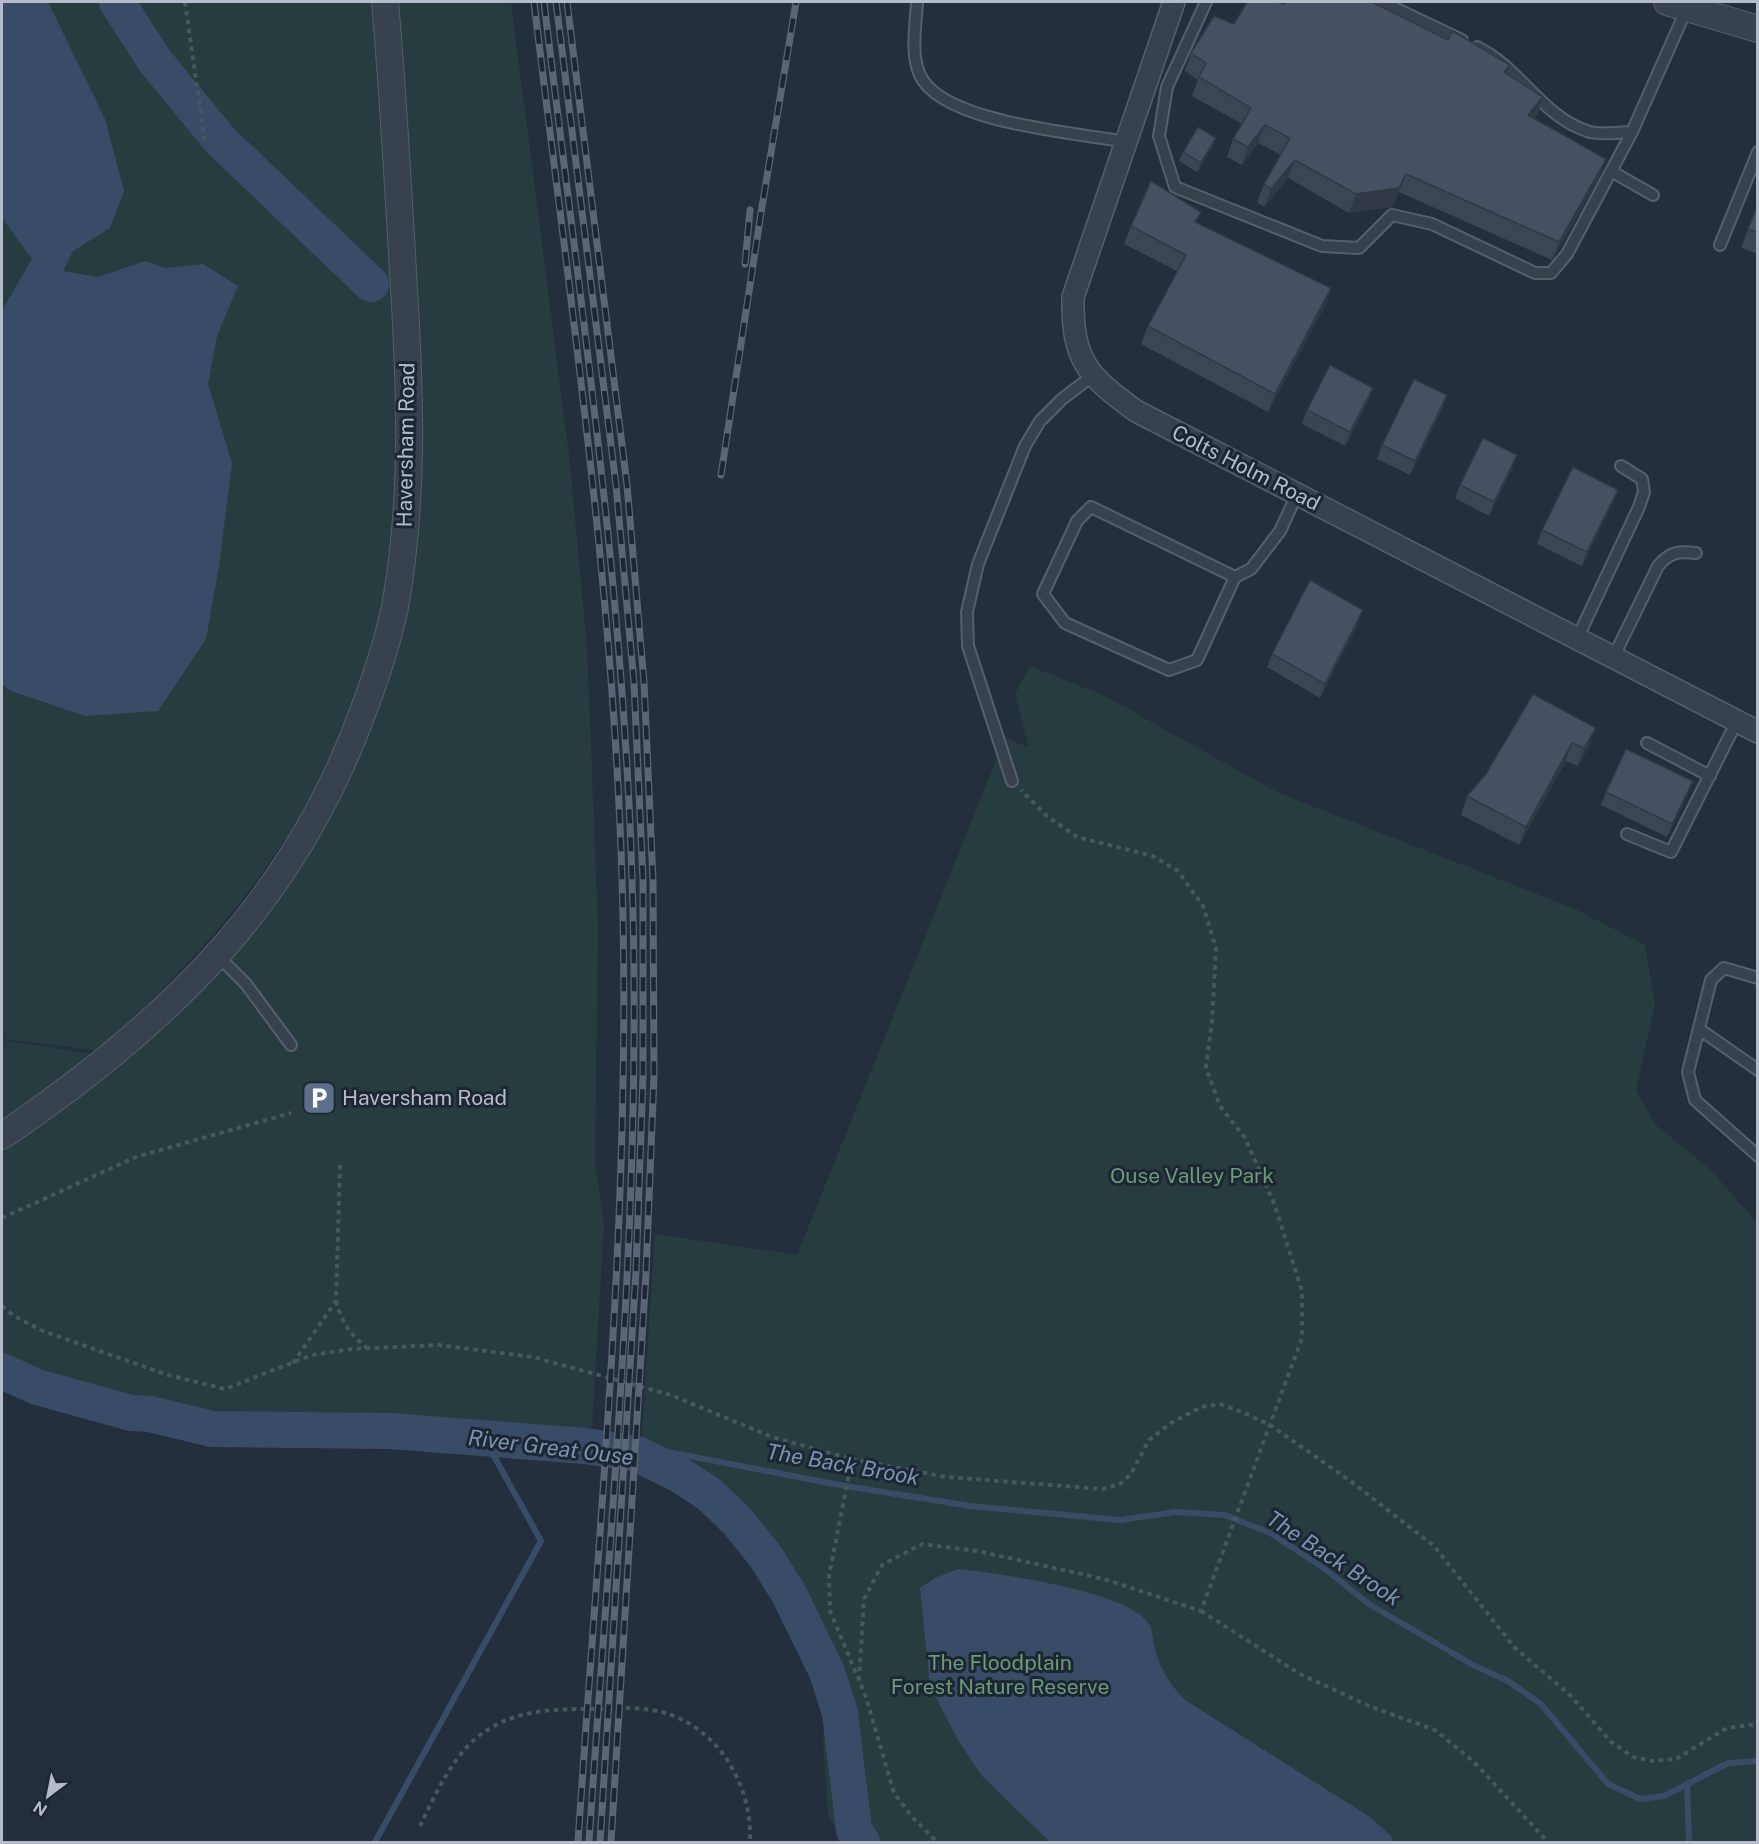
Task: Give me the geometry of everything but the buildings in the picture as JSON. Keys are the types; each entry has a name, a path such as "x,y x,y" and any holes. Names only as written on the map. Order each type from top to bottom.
{"street":[{"name":"Haversham Road","path":"2,1136 111,1057 172,1003 218,956 275,885 312,825 348,753 376,674 394,609 405,534 410,445 408,356 394,95 385,2"},
{"name":"Colts Holm Road","path":"1174,2 1074,297 1073,332 1081,358 1108,391 1136,411 1758,732"},
{"path":"1677,5 1758,29"}],"lane":[{"path":"917,2 917,66 920,77 951,104 992,118 1126,142"},
{"path":"1206,2 1167,87 1159,136 1175,188 1322,246 1359,248 1392,215 1432,224 1535,273 1551,273 1567,254 1632,132 1677,5"},
{"path":"1382,2 1496,56 1555,114 1591,132 1632,132"},
{"path":"1720,245 1758,152"},
{"path":"1611,171 1653,195"},
{"path":"1012,781 968,646 967,612 978,564 1025,446 1040,421 1062,399 1095,374"},
{"path":"1577,639 1640,507 1644,492 1642,479 1621,466"},
{"path":"1235,577 1091,507 1077,521 1043,594 1065,623 1169,670 1197,660 1235,577 1251,569 1280,531 1297,494"},
{"path":"1614,658 1658,566 1668,554 1680,551 1696,553"},
{"path":"1627,834 1671,852 1737,721"},
{"path":"1647,743 1710,776"},
{"path":"218,956 246,984 291,1045"},
{"path":"1758,978 1724,968 1711,980 1688,1072 1695,1100 1758,1156"},
{"path":"1699,1029 1758,1070"}],"path":[{"path":"185,2 204,143"},
{"path":"1012,781 1047,816 1077,837 1153,855 1178,871 1203,906 1216,948 1212,1020 1206,1068 1220,1106 1245,1138 1274,1203 1302,1291 1302,1338 1201,1611"},
{"path":"2,1218 136,1157 291,1113"},
{"path":"340,1165 336,1301 342,1321 352,1336 368,1349"},
{"path":"292,1363 316,1326 336,1301"},
{"path":"2,1306 14,1316 43,1331 168,1375 225,1389 312,1355 368,1349 439,1345 533,1357 671,1395 772,1437 851,1461 946,1477 1103,1489 1120,1484 1131,1474 1149,1440 1171,1423 1201,1407 1220,1404 1270,1425 1349,1480 1434,1546 1515,1648 1571,1696 1610,1741 1633,1757 1653,1761 1676,1759 1727,1728 1758,1724"},
{"path":"851,1461 839,1518 828,1598 830,1611 874,1721 894,1793 912,1817 937,1842"},
{"path":"859,1680 864,1599 882,1565 922,1544 977,1551 1104,1579 1201,1611 1300,1674 1370,1706 1435,1730 1474,1762 1548,1842"},
{"path":"420,1826 461,1754 490,1728 527,1712 557,1709 645,1709 670,1715 699,1729 715,1744 743,1789 750,1842"}],"green space":[{"path":"2,2 385,2 420,493 423,393 397,2 511,2 569,455 587,646 598,926 595,1162 604,1225 591,1444 216,1421 150,1414 48,1394 2,1375 2,1040 111,1057 299,846 285,839 244,897 199,951 98,1050 2,1039"},
{"name":"Ouse Valley Park","path":"1030,666 1105,696 1279,793 1575,909 1645,945 1655,1004 1636,1090 1656,1125 1711,1170 1757,1223 1757,1842 845,1842 828,1816 823,1741 829,1665 757,1533 661,1448 641,1447 655,1234 797,1255 1005,738 1029,747 1015,694"}],"water":[{"path":"2,2 48,2 105,119 124,191 110,228 73,251 63,271 98,277 145,261 165,268 203,264 238,286 217,336 208,384 232,463 219,566 206,639 158,711 85,716 11,691 2,684 2,310 32,259 2,218"},
{"path":"959,1569 1063,1586 1119,1603 1139,1614 1150,1626 1163,1670 1185,1700 1370,1817 1391,1836 1392,1842 1050,1842 982,1776 958,1740 930,1686 920,1588 937,1577"}],"waterway":[{"path":"117,2 155,61 220,140 371,284"},
{"name":"River Great Ouse","path":"2,1371 37,1387 131,1413 150,1414 212,1429 390,1431 585,1446 637,1454 678,1474 709,1494 738,1522 766,1557 789,1594 827,1672 840,1713 854,1830 862,1842"},
{"path":"375,1842 541,1541 484,1438"},
{"name":"The Back Brook","path":"648,1448 834,1484 970,1506 1120,1520 1176,1512 1225,1515 1272,1534 1325,1569 1369,1604 1473,1665 1508,1681 1541,1704 1608,1784 1640,1799 1664,1796 1728,1763 1758,1761"},
{"path":"1687,1784 1689,1842"}],"railway":[{"path":"534,2 588,439 609,658 622,878 624,999 618,1240 612,1361 578,1842"},
{"path":"544,2 598,439 609,548 627,768 632,878 634,998 629,1239 615,1481 589,1842"},
{"path":"556,2 616,485 634,683 643,880 643,1076 636,1272 600,1842"},
{"path":"567,2 627,485 644,682 653,880 654,1076 646,1273 611,1842"},
{"path":"721,475 796,2"},
{"path":"745,264 750,210"}],"place":[{"name":"Haversham Road","path":"319,1098"}],"park label":[{"name":"The Floodplain Forest Nature Reserve","path":"1000,1675"}]}
